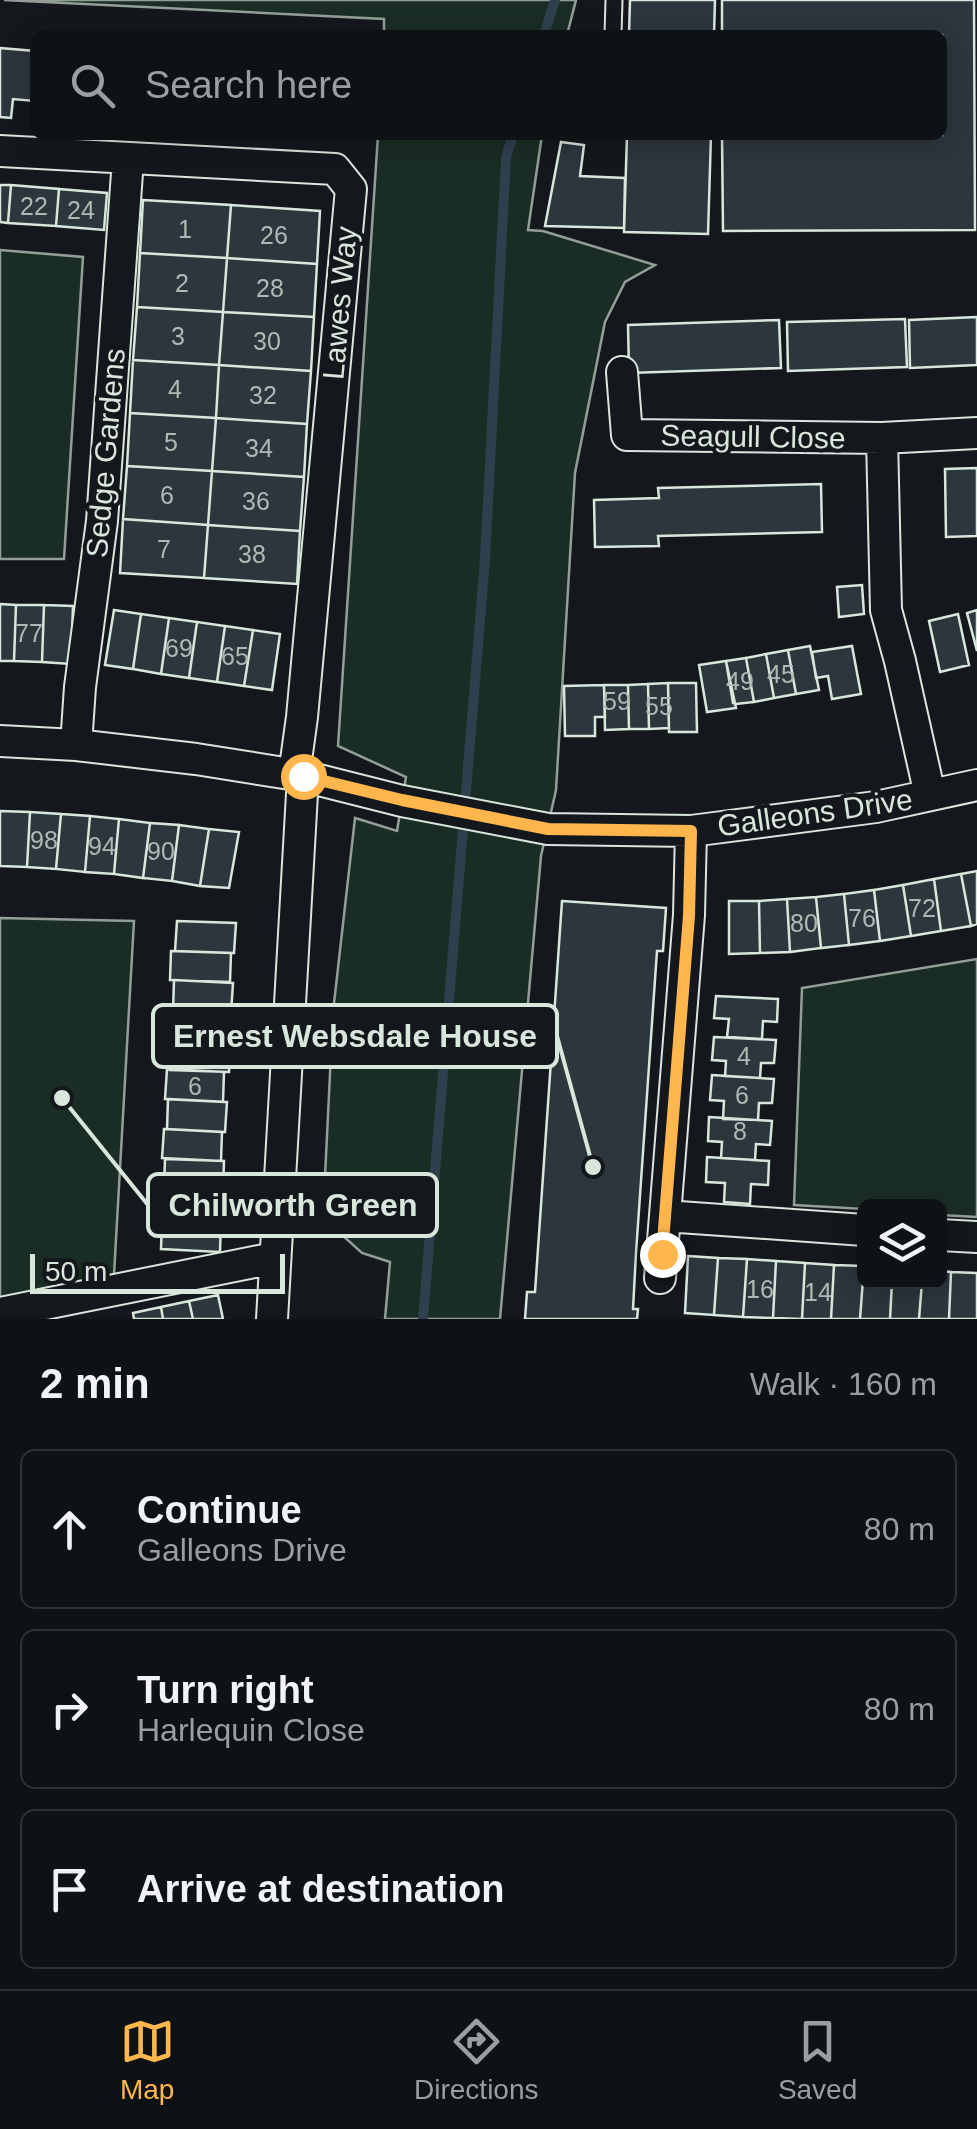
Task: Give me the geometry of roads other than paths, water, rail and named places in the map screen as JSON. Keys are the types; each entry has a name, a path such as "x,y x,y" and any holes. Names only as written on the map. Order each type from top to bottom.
{"street":[{"name":"Lawes Way","path":"0,151 335,169 351,190 298,776"},
{"name":"Sedge Gardens","path":"76,745 102,521 128,160"},
{"name":"Seagull Close","path":"622,372 627,435 882,438 977,433"},
{"name":"Seagull Close","path":"882,438 886,610 930,796"},
{"name":"Galleons Drive","path":"0,740 196,759 298,776 548,829 691,831 876,807 977,785"},
{"path":"272,1319 298,776"},
{"path":"660,1278 689,916 691,831"},
{"path":"664,1216 857,1230"},
{"path":"947,1235 977,1237"},
{"path":"0,1313 274,1258"}],"lane":[{"path":"612,30 614,0"}],"waterway":[{"path":"546,30 555,0"},
{"path":"423,1319 485,559 506,157 511,140"}],"place":[{"name":"Chilworth Green","path":"62,1098"},
{"name":"Ernest Websdale House","path":"593,1167"}]}
